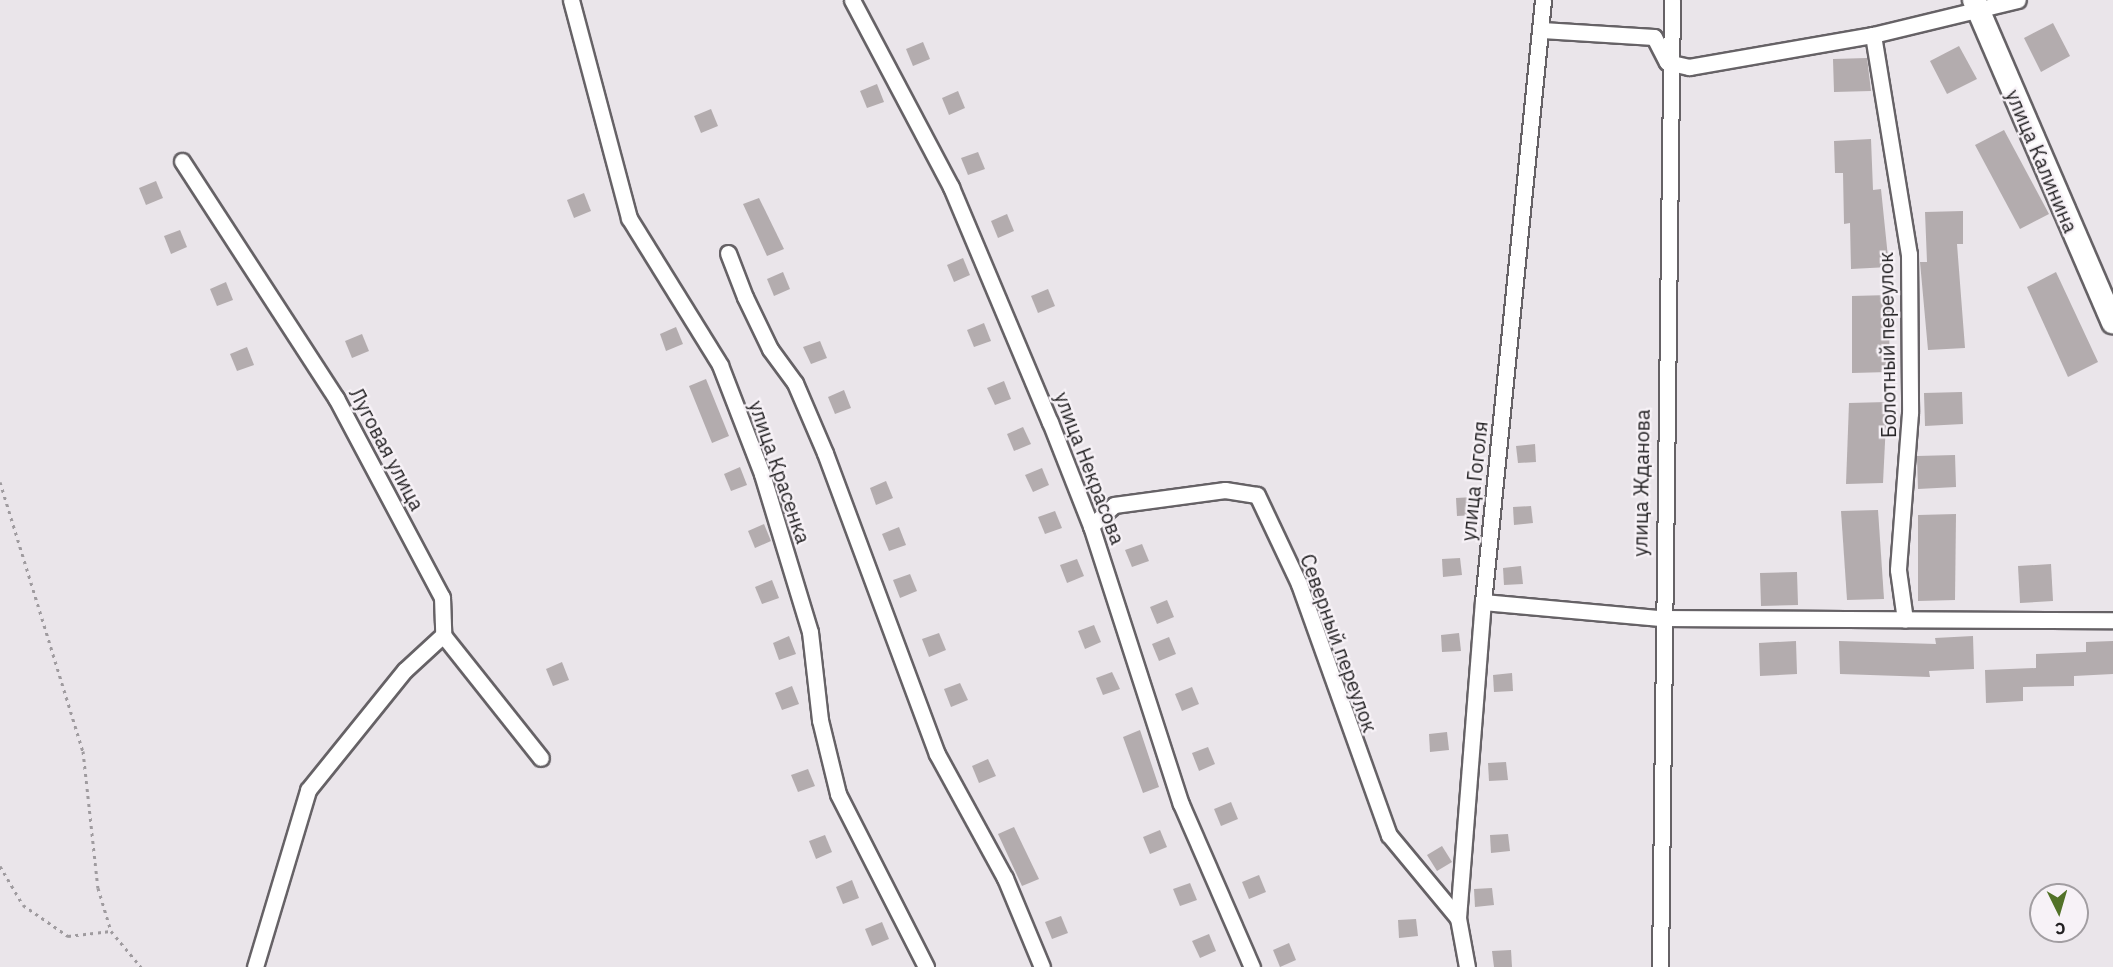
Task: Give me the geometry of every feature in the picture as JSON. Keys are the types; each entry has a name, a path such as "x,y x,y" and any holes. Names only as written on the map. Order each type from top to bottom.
{"street":[{"name":"улица Красенка","path":"571,0 629,218 720,365 762,474 810,632 820,720 838,794 926,967"},
{"name":"улица Некрасова","path":"852,0 951,187 1091,526 1181,804 1252,967"},
{"name":"улица Гоголя","path":"1467,967 1458,918 1483,602 1542,30 1543,0"},
{"name":"улица Жданова","path":"1660,967 1660,618 1667,62 1672,0"},
{"path":"1542,30 1654,37 1667,62 1689,67 1873,35 1975,5 2018,0"},
{"name":"улица Калинина","path":"1975,5 2105,283 2113,322"},
{"name":"Болотный переулок","path":"1873,35 1909,254 1910,413 1898,570 1905,620"},
{"name":"Луговая улица","path":"182,161 336,398 442,597 443,634"},
{"path":"728,253 750,308 795,383 825,453 937,754 1005,878 1042,967"},
{"name":"Северный переулок","path":"1091,526 1114,505 1225,490 1257,495 1299,584 1389,835 1458,918"},
{"path":"1483,602 1660,618 2113,620"},
{"path":"255,967 308,790 405,670 443,634 541,758"}],"path":[{"path":"0,482 83,751 98,888 111,931 141,967"},
{"path":"0,866 23,905 68,936 111,931"}],"building":[{"path":"2053,23 2070,56 2041,72 2024,38"},
{"path":"923,42 930,59 913,66 906,49"},
{"path":"1959,46 1977,79 1947,94 1930,61"},
{"path":"1867,58 1871,91 1834,92 1833,59"},
{"path":"877,84 884,102 867,108 860,91"},
{"path":"958,91 965,108 949,115 942,98"},
{"path":"711,109 718,126 701,133 694,116"},
{"path":"2004,130 2049,214 2020,229 1975,145"},
{"path":"1871,139 1873,190 1881,189 1889,267 1851,269 1850,223 1844,224 1843,173 1835,173 1834,141"},
{"path":"978,152 985,169 968,175 961,158"},
{"path":"156,181 163,198 146,205 139,188"},
{"path":"584,193 591,211 574,218 567,200"},
{"path":"759,198 784,249 767,256 743,204"},
{"path":"1963,211 1963,244 1957,244 1965,348 1928,350 1920,262 1927,262 1925,212"},
{"path":"1007,214 1014,231 998,238 991,221"},
{"path":"180,230 187,247 171,254 164,236"},
{"path":"963,258 970,275 954,282 947,265"},
{"path":"783,272 790,289 774,296 767,279"},
{"path":"2056,272 2098,362 2068,377 2027,287"},
{"path":"226,282 233,300 217,306 210,289"},
{"path":"1048,289 1055,306 1038,313 1031,296"},
{"path":"1890,295 1889,372 1852,373 1852,296"},
{"path":"984,323 991,341 974,347 967,330"},
{"path":"676,327 683,344 666,351 660,334"},
{"path":"362,334 369,351 352,358 345,341"},
{"path":"820,341 827,358 811,364 803,347"},
{"path":"247,347 254,365 237,371 230,354"},
{"path":"706,379 729,436 712,443 689,386"},
{"path":"1004,381 1011,399 995,405 987,388"},
{"path":"844,390 851,408 835,414 828,397"},
{"path":"1962,392 1963,424 1925,426 1924,393"},
{"path":"1887,402 1883,483 1846,484 1849,403"},
{"path":"1023,427 1031,444 1014,451 1007,434"},
{"path":"1535,444 1536,462 1518,463 1516,446"},
{"path":"1955,455 1956,487 1918,489 1917,456"},
{"path":"740,467 747,485 731,491 724,474"},
{"path":"1042,468 1049,485 1033,492 1025,475"},
{"path":"886,481 893,498 876,505 870,488"},
{"path":"1474,497 1476,515 1457,516 1456,498"},
{"path":"1531,506 1533,523 1514,525 1513,507"},
{"path":"1878,510 1884,599 1847,600 1841,511"},
{"path":"1055,511 1062,528 1045,534 1038,517"},
{"path":"1956,514 1955,600 1918,601 1918,515"},
{"path":"764,524 771,541 755,548 748,531"},
{"path":"899,527 906,545 889,551 882,534"},
{"path":"1142,544 1149,561 1132,567 1125,550"},
{"path":"1460,558 1462,575 1443,577 1442,559"},
{"path":"1077,559 1084,576 1067,583 1060,565"},
{"path":"2051,564 2053,601 2020,603 2018,566"},
{"path":"1521,566 1523,584 1504,585 1503,568"},
{"path":"1797,572 1798,605 1761,606 1760,573"},
{"path":"910,574 917,591 900,598 893,580"},
{"path":"772,580 779,598 762,604 755,587"},
{"path":"1167,600 1174,617 1157,624 1150,607"},
{"path":"1094,625 1101,642 1085,649 1078,631"},
{"path":"939,633 946,650 929,657 922,639"},
{"path":"1459,633 1461,651 1442,652 1441,635"},
{"path":"789,636 796,654 779,660 773,643"},
{"path":"1973,636 1974,669 1929,671 1930,677 1840,674 1839,641 1936,644 1935,638"},
{"path":"1169,637 1176,654 1159,661 1152,644"},
{"path":"1796,641 1797,674 1760,676 1759,643"},
{"path":"2113,641 2113,674 2074,676 2074,686 2023,687 2023,701 1986,703 1985,670 2036,668 2036,654 2086,652 2086,642"},
{"path":"562,662 569,680 553,686 546,669"},
{"path":"1112,672 1120,689 1103,695 1096,678"},
{"path":"1512,673 1513,691 1494,692 1493,675"},
{"path":"960,683 968,700 951,707 944,689"},
{"path":"792,686 799,704 782,710 775,693"},
{"path":"1192,687 1199,704 1182,711 1175,694"},
{"path":"1140,730 1159,787 1143,793 1123,737"},
{"path":"1447,732 1449,750 1430,752 1429,734"},
{"path":"1208,747 1215,764 1199,771 1192,753"},
{"path":"988,759 996,776 979,783 972,766"},
{"path":"1506,762 1508,780 1489,781 1488,763"},
{"path":"808,769 815,786 798,792 791,775"},
{"path":"1231,802 1238,819 1221,826 1214,809"},
{"path":"1014,827 1039,879 1022,886 998,834"},
{"path":"1160,830 1167,847 1150,854 1143,837"},
{"path":"1508,834 1510,851 1491,853 1490,835"},
{"path":"825,835 832,852 816,859 809,841"},
{"path":"1442,846 1452,862 1437,871 1427,855"},
{"path":"1259,875 1266,892 1249,899 1242,882"},
{"path":"852,880 859,898 843,904 836,887"},
{"path":"1190,883 1197,900 1180,906 1173,889"},
{"path":"1492,888 1494,905 1475,907 1474,889"},
{"path":"1061,916 1068,933 1052,939 1045,922"},
{"path":"1416,919 1418,936 1399,938 1398,920"},
{"path":"882,922 889,939 872,946 865,929"},
{"path":"1209,934 1216,951 1200,958 1192,941"},
{"path":"1289,943 1296,960 1280,967 1273,950"},
{"path":"1511,950 1512,967 1494,967 1492,951"}]}
